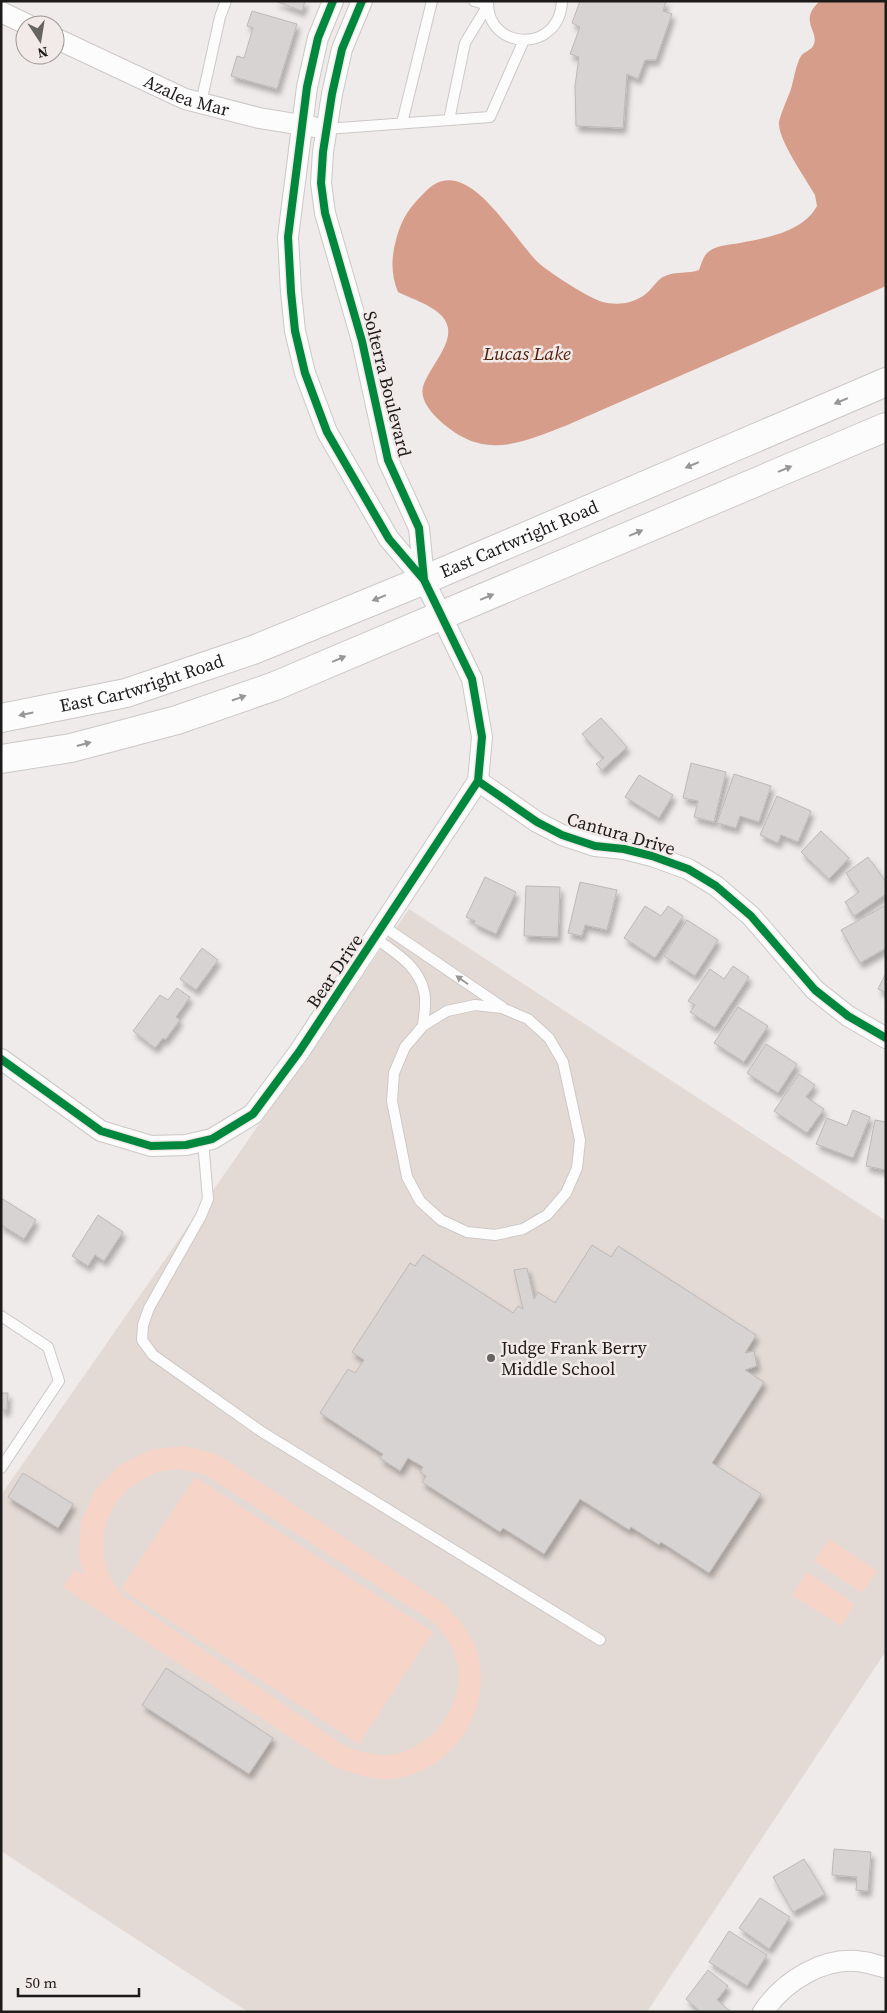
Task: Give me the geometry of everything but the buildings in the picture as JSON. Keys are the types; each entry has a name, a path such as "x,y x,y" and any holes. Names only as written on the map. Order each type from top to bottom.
{"main road":[{"name":"East Cartwright Road","path":"1,718 126,693 253,650 424,580 886,382"},
{"path":"1,759 71,748 177,720 275,686 442,617 886,426"}],"street":[{"path":"332,1 318,38 307,87 288,238 295,331 305,373 327,432 389,539 424,580"},
{"name":"Solterra Boulevard","path":"362,1 342,49 326,129 321,182 325,213 362,341 388,460 419,528 424,580"},
{"path":"1,12 15,19"},
{"name":"Azalea Mar","path":"65,43 185,98 259,118 326,129"},
{"name":"Bear Drive","path":"1,1059 101,1131 151,1146 186,1145 212,1139 253,1114 299,1052 478,781 482,737 472,679 424,580"},
{"name":"Cantura Drive","path":"478,781 537,822 562,835 595,846 624,849 652,856 688,869 716,886 751,916 815,990 848,1016 886,1038"},
{"path":"763,2012 780,1992 802,1974 833,1963 863,1961 886,1968"}],"lane":[{"path":"202,103 220,17 226,1"},
{"path":"402,123 432,1"},
{"path":"474,1 488,3"},
{"path":"488,3 490,18 496,28 517,40 524,40 540,38 550,31 562,11 562,1"},
{"path":"449,120 465,43 488,3"},
{"path":"326,129 490,117 524,40"},
{"path":"379,932 502,1008 528,1019 549,1038 563,1062 580,1140 577,1168 566,1194 547,1214 523,1229 495,1235 467,1232 441,1220 420,1201 407,1177 392,1101 394,1073 405,1047 423,1026 447,1011 475,1005 502,1008"},
{"path":"379,932 409,963 419,978 424,991 423,1026"},
{"path":"203,1141 208,1199 201,1216 149,1308 143,1325 142,1340 153,1355 262,1432 600,1640"},
{"path":"1,1316 48,1347 59,1381 1,1468"}],"shaded area":[{"name":"Judge Frank Berry Middle School","path":"409,909 886,1221 886,1651 647,2012 248,2012 1,1851 1,1495"},
{"path":"184,1446 217,1454 445,1604 456,1616 474,1643 479,1658 481,1678 479,1698 473,1717 463,1735 451,1750 435,1763 418,1772 398,1778 374,1778 335,1767 63,1587 75,1570 84,1575 79,1556 81,1522 95,1490 119,1466 150,1450","holes":["179,1469 204,1474 433,1622 442,1632 455,1656 459,1674 457,1692 451,1709 442,1724 429,1737 414,1747 391,1755 372,1754 348,1748 122,1595 108,1572 103,1541 105,1527 117,1502 139,1482 159,1472"]},
{"path":"195,1477 433,1632 359,1744 121,1589"},
{"path":"829,1539 877,1571 862,1593 814,1561"},
{"path":"807,1572 855,1604 841,1626 792,1595"}],"water":[{"name":"Lucas Lake","path":"820,1 886,1 886,286 565,426 530,439 498,445 483,444 452,431 436,417 426,403 422,391 446,343 448,328 446,321 435,310 398,292 393,273 393,253 398,232 410,208 419,198 441,181 457,181 473,190 489,204 541,265 580,291 609,303 628,303 633,301 644,295 659,280 669,274 699,270 703,259 714,248 772,236 793,228 811,215 817,206 815,195 783,140 779,122 799,59 811,49 815,41 810,14"}],"cycle path":[{"path":"333,1 318,38 307,87 288,237 295,331 305,373 327,432 389,539 424,580 419,528 388,460 362,341 325,213 321,183 323,152 332,94 342,49 362,1"},
{"path":"1,1059 101,1131 151,1146 186,1145 212,1139 253,1114 299,1052 478,781 482,737 472,679 424,580"},
{"path":"478,781 537,822 562,835 595,846 624,849 652,856 688,869 716,886 751,916 815,990 848,1016 886,1038"}],"place":[{"name":"Judge Frank Berry Middle School","path":"491,1358"}]}
